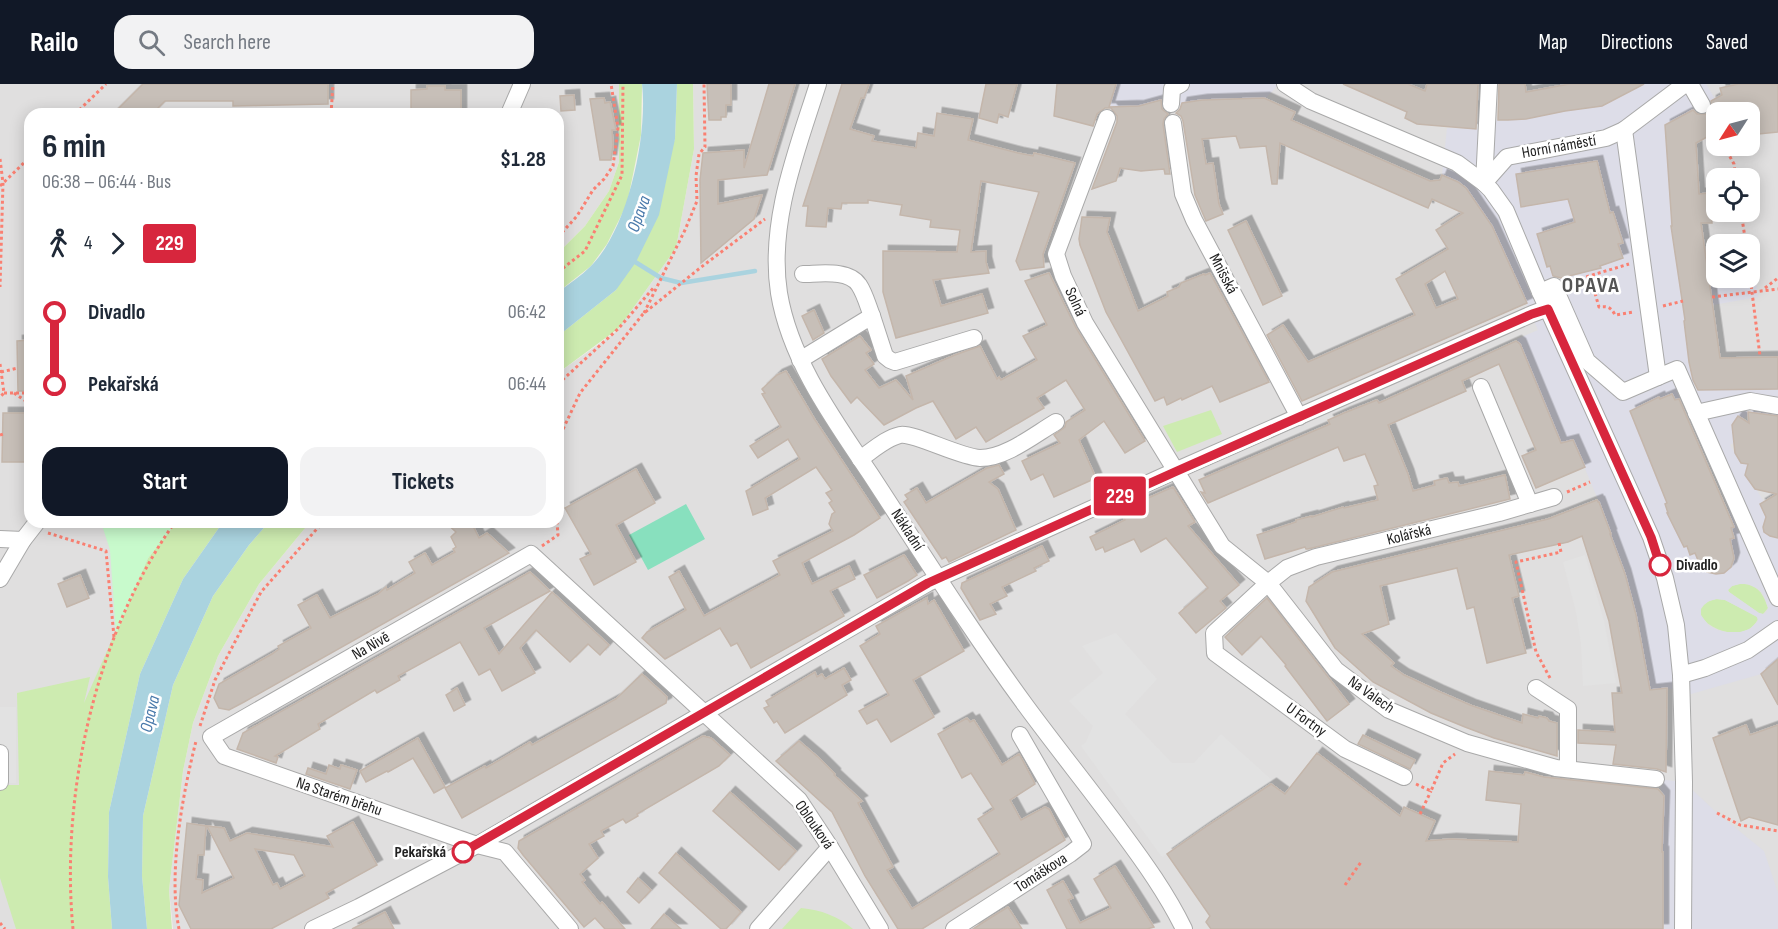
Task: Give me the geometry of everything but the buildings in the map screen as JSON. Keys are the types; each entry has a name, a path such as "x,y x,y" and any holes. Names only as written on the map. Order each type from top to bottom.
{"street":[{"path":"512,108 522,84"},
{"name":"Nákladní","path":"818,84 782,205 777,255 779,292 783,312 800,360 860,459 938,578 1026,706 1138,854 1161,887 1184,929"},
{"path":"1171,105 1173,88 1181,84"},
{"path":"1285,84 1311,101 1457,163 1484,183 1506,211 1587,360 1623,392 1677,369 1778,598"},
{"path":"1484,183 1489,84"},
{"name":"Horní náměstí","path":"1484,183 1507,157 1606,138 1624,130 1685,84"},
{"path":"1690,84 1702,105"},
{"name":"Solná","path":"1107,118 1056,254 1063,276 1085,323 1177,471"},
{"name":"Mnišská","path":"1173,123 1183,194 1194,220 1299,417"},
{"path":"1624,130 1658,376"},
{"path":"803,274 843,275 852,278 859,285 885,356 895,362 974,338"},
{"path":"1547,289 1548,309 1651,537 1665,578 1676,625 1681,675 1684,782 1683,929"},
{"path":"313,929 477,844 938,578 1516,321 1548,309"},
{"path":"800,360 872,316"},
{"path":"1481,387 1530,504"},
{"path":"1694,406 1750,401 1778,406"},
{"path":"860,459 892,437 903,434 962,455 981,458 1003,454 1056,422"},
{"name":"Na Valech","path":"1177,471 1222,546 1268,583 1336,670 1389,710 1467,743 1556,768 1656,779"},
{"name":"Kolářská","path":"1268,583 1287,568 1316,557 1499,513 1554,497"},
{"path":"0,539 31,530"},
{"path":"0,579 31,530"},
{"name":"Oblouková","path":"531,554 799,800 880,929"},
{"name":"Na Nivě","path":"211,737 531,554"},
{"name":"U Fortny","path":"1268,583 1214,633 1215,653 1345,749 1404,777"},
{"path":"1681,675 1705,668 1748,650 1778,629"},
{"path":"1536,688 1568,709 1568,769"},
{"name":"Tomáškova","path":"954,929 1083,844 1020,735"},
{"name":"Na Starém břehu","path":"211,737 224,756 506,852 570,929"},
{"path":"0,753 0,782"},
{"path":"758,929 830,847"}],"path":[{"path":"81,108 106,84"},
{"path":"331,108 333,84"},
{"path":"564,230 613,166 618,129 611,84"},
{"path":"564,267 585,251 622,175 623,84"},
{"path":"564,427 580,393 643,314 697,201 696,176 699,154 705,147 704,84"},
{"path":"0,159 2,185 0,287"},
{"path":"2,185 24,163"},
{"path":"643,314 782,205"},
{"path":"1547,289 1642,260"},
{"path":"1590,276 1599,307 1606,306 1612,309 1615,315 1683,301"},
{"path":"1764,290 1778,278"},
{"path":"564,378 619,328 659,283"},
{"path":"1751,288 1760,356"},
{"path":"1712,297 1778,289"},
{"path":"0,364 4,393 0,398"},
{"path":"1,372 18,368"},
{"path":"4,393 24,393"},
{"path":"14,393 24,400"},
{"path":"1554,497 1590,482"},
{"path":"73,929 70,863 74,804 81,751 91,710 114,639 130,600 149,563 171,528"},
{"path":"531,554 558,535 557,528"},
{"path":"31,530 106,551 114,639"},
{"path":"1552,681 1536,652 1516,562 1561,552 1559,543"},
{"path":"1420,814 1443,763 1467,743"},
{"path":"1404,777 1431,791"},
{"path":"1718,813 1740,825 1778,831"},
{"path":"1345,885 1361,862"},
{"path":"0,923 5,929"}],"shaded area":[{"path":"0,84 619,84 619,162 609,191 585,226 564,247 564,108 24,108 24,528 172,528 148,558 70,929 0,929"},
{"path":"693,84 1778,84 1778,929 173,929 169,890 183,771 193,723 218,656 259,584 305,528 564,528 564,369 617,331 676,248 694,149"},
{"path":"1116,84 1279,84 1266,98 1202,100 1161,106 1160,101 1139,106 1110,106"},
{"path":"1645,84 1706,84 1715,99 1665,125 1695,390 1778,388 1777,418 1770,422 1762,413 1759,416 1751,414 1751,410 1748,410 1748,415 1742,419 1738,417 1736,419 1742,439 1730,445 1740,462 1752,455 1750,481 1755,486 1752,488 1756,489 1764,502 1760,504 1761,506 1765,504 1767,519 1763,527 1768,535 1774,537 1778,535 1778,659 1761,674 1691,694 1667,688 1651,690 1625,574 1599,502 1573,440 1561,442 1517,339 1538,330 1492,226 1466,188 1442,175 1447,128 1479,129 1487,120 1526,119 1603,106","holes":["1597,161 1610,213 1613,213 1623,243 1618,244 1623,258 1597,269 1555,280 1550,266 1547,267 1537,234 1566,225 1572,247 1576,225 1568,199 1521,207 1516,174","1659,397 1675,400 1683,397 1723,492 1734,526 1731,528 1734,538 1723,542 1684,547 1667,513 1665,504 1667,503 1662,488 1630,412","1748,584 1760,590 1768,608 1766,613 1759,613 1729,592 1732,586","1725,600 1757,617 1758,621 1750,629 1740,632 1726,632 1709,626 1701,615 1701,609 1709,601"]},
{"path":"1710,288 1757,288 1758,297 1713,305"},
{"path":"1585,555 1604,621 1616,683 1583,686 1581,644 1576,612 1563,562"},
{"path":"1116,633 1157,679 1125,714 1172,763 1194,763 1221,734 1275,783 1162,857 1081,746 1086,742 1093,726 1069,701 1103,673 1082,646"},
{"path":"0,707 16,707 16,783 0,783"},
{"path":"1656,779 1684,782 1717,813 1764,851 1778,893 1778,929 1663,929 1664,796"}],"green space":[{"path":"619,84 642,84 641,135 627,204 607,244 591,266 564,287 564,247 585,226 609,191 619,162"},
{"path":"677,84 693,84 694,149 676,248 619,328 564,369 564,331 616,290 675,139"},
{"path":"1211,410 1222,434 1177,452 1163,426"},
{"path":"686,504 705,539 648,570 629,535"},
{"path":"103,528 172,528 148,558 116,635 110,550"},
{"path":"172,528 219,528 183,579 140,674 109,812 108,877 112,929 16,929 0,878 0,785 19,785 17,693 90,677 84,703 148,558"},
{"path":"264,528 305,528 259,584 218,656 193,723 183,771 169,890 172,929 147,929 142,876 143,816 173,685 213,596"},
{"path":"1750,585 1758,590 1768,608 1763,614 1729,592 1732,586"},
{"path":"1716,599 1725,600 1758,619 1749,629 1737,633 1713,627 1704,620 1700,612 1704,604"},
{"path":"801,908 829,914 853,929 782,929"}],"water":[{"name":"Opava","path":"642,84 677,84 675,139 659,215 636,262 616,290 564,331 564,288 587,270 604,250 625,206 638,154 643,105"},
{"name":"Opava","path":"219,528 264,528 213,596 173,685 143,816 142,876 147,929 112,929 108,877 109,812 140,674 183,579"}],"waterway":[{"path":"632,260 661,278 681,283 755,271"}],"bus line":[{"name":"229","path":"463,852 928,583 1217,453 1548,309 1651,537 1660,565"}],"place":[{"name":"Divadlo","path":"1660,565"},
{"name":"Pekařská","path":"463,852"}],"district":[{"name":"OPAVA","path":"1591,285"}]}
